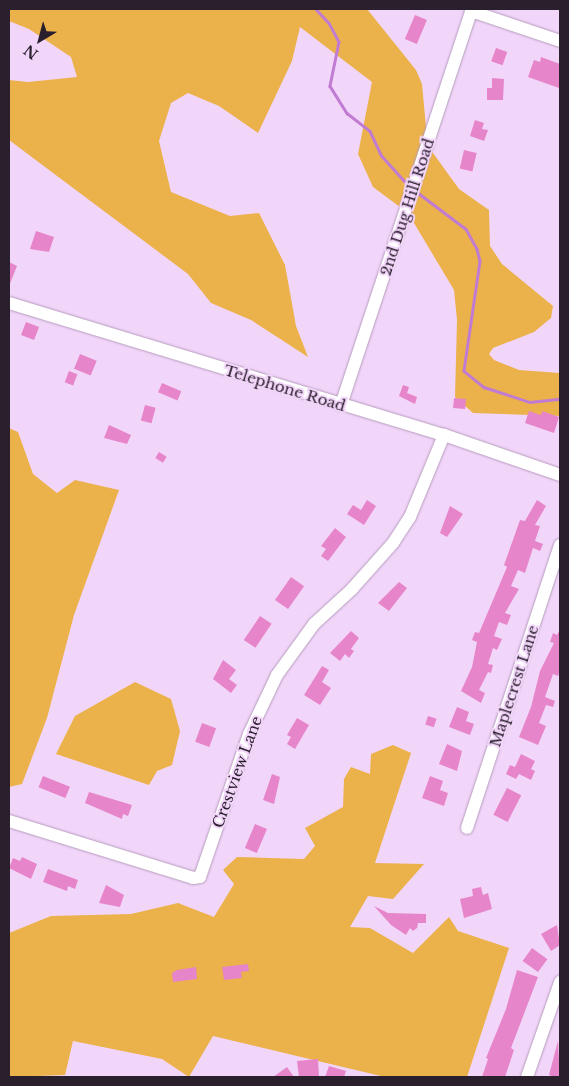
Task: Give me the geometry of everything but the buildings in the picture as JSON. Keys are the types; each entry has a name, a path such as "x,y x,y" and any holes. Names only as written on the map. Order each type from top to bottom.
{"street":[{"path":"472,10 560,41"},
{"name":"2nd Dug Hill Road","path":"341,405 472,10"},
{"name":"Telephone Road","path":"9,303 444,435 560,475"},
{"name":"Crestview Lane","path":"9,821 193,878 200,877 249,734 277,674 314,624 352,589 392,543 410,517 444,435"},
{"name":"Maplecrest Lane","path":"467,828 560,544"},
{"path":"527,1077 560,982"}],"shaded area":[{"path":"9,9 367,9 416,70 422,84 426,127 433,153 459,189 489,210 490,246 502,264 553,306 551,318 534,332 493,348 489,354 494,360 519,370 560,373 560,416 473,413 455,397 457,320 454,290 408,213 373,187 358,154 372,82 300,27 292,61 258,133 219,106 188,93 171,103 159,141 171,192 230,216 259,213 285,265 296,326 308,357 251,320 211,303 188,274 9,140 9,80 28,82 77,77 71,57 29,29 9,21"},
{"path":"9,428 18,432 33,474 57,493 75,480 119,490 74,615 47,718 22,784 9,787"},
{"path":"135,682 171,699 180,731 172,765 157,771 149,785 56,754 75,716"},
{"path":"393,745 411,753 375,863 424,864 393,899 368,896 350,927 370,928 413,953 449,917 458,931 509,948 467,1077 385,1077 213,1036 189,1077 162,1059 73,1041 65,1075 9,1077 9,933 51,916 131,914 178,903 214,917 234,884 223,870 237,857 304,859 315,846 305,828 343,807 344,779 351,767 370,774 371,754"}],"waterway":[{"path":"316,9 329,23 339,42 330,86 347,113 370,131 381,155 408,185"},
{"path":"417,192 466,229 477,249 480,261 464,371 484,387 530,402 560,399"}]}
